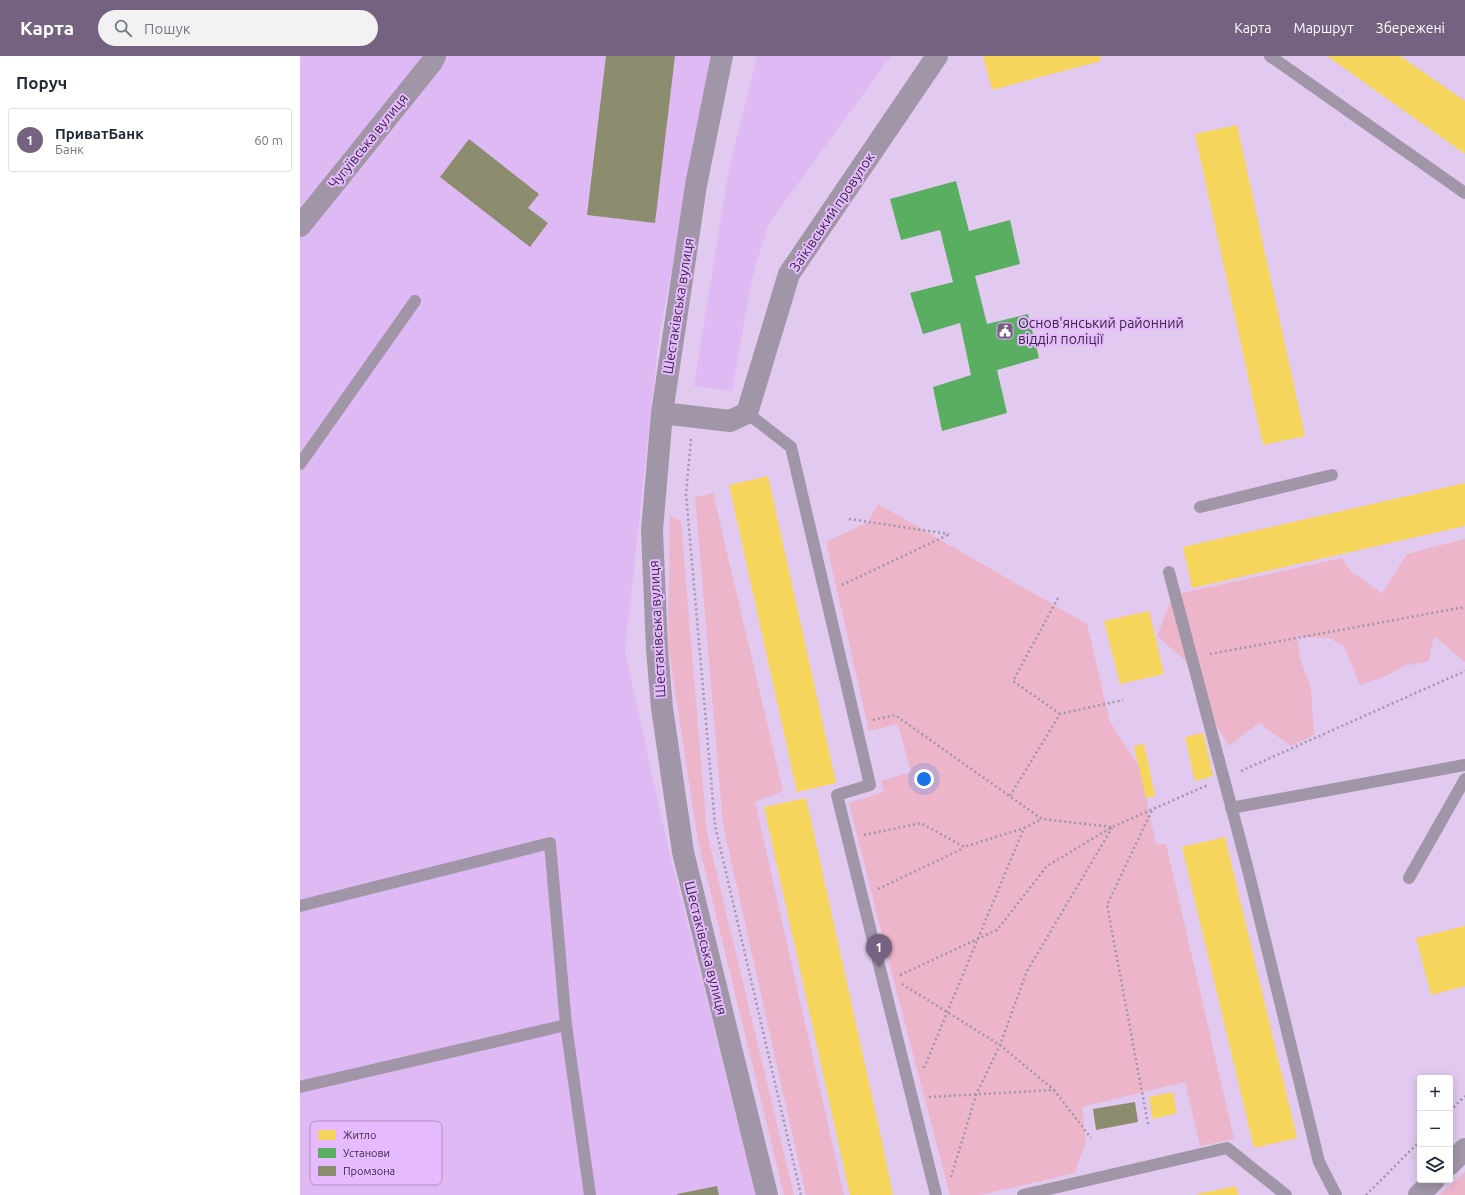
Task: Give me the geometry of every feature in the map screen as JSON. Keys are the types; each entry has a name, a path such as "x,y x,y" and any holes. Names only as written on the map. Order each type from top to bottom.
{"street":[{"name":"Чугуївська вулиця","path":"300,226 432,62 435,56"},
{"name":"Шестаківська вулиця","path":"722,56 696,184 662,413 652,530 657,670 683,852 767,1195"},
{"name":"Заїківський провулок","path":"747,413 789,274 937,56"},
{"path":"662,413 730,421 747,413"},
{"path":"1453,1161 1465,1149"},
{"path":"1419,1195 1431,1183"}],"lane":[{"path":"1270,56 1465,193"},
{"path":"300,464 415,301"},
{"path":"747,413 792,447 870,785 838,795 936,1195"},
{"path":"1200,507 1332,475"},
{"path":"1169,572 1247,866 1319,1162 1336,1195"},
{"path":"1231,808 1465,765"},
{"path":"1409,878 1465,779"},
{"path":"300,906 550,843 566,1025 590,1195"},
{"path":"300,1087 566,1025"},
{"path":"1023,1195 1227,1148 1286,1195"}],"path":[{"path":"694,417 686,494 715,825 801,1195"},
{"path":"825,593 950,534 849,519"},
{"path":"1058,598 1013,681 1060,714"},
{"path":"1191,657 1465,607"},
{"path":"900,975 997,930 1047,866 1112,827 1465,671"},
{"path":"1010,796 1060,714 1123,700"},
{"path":"856,724 895,715 1042,819 1112,827"},
{"path":"1148,1124 1107,905 1153,808"},
{"path":"862,897 964,847 1024,828 1042,819"},
{"path":"848,838 921,823 964,847"},
{"path":"950,1181 976,1095 1000,1045 1027,971 1112,827"},
{"path":"1024,828 912,1098 1054,1090"},
{"path":"899,982 1000,1045 1054,1090 1091,1138"},
{"path":"1453,1108 1465,1096"},
{"path":"1366,1195 1417,1144"}],"shaded area":[{"path":"300,56 712,56 659,337 625,651 667,843 756,1195 300,1195"},
{"path":"757,56 891,56 769,223 752,278 732,391 694,386 728,174"},
{"path":"713,493 783,791 755,802 844,1195 806,1195 723,825 695,497"},
{"path":"878,504 1087,624 1110,722 1140,768 1156,845 1166,844 1234,1139 1200,1146 1185,1082 1082,1107 1086,1141 1075,1173 980,1195 950,1195 849,803 884,792 881,781 911,772 898,724 869,731 826,542 868,522"},
{"path":"670,516 681,521 707,833 794,1195 784,1195 698,841 668,645"},
{"path":"1465,539 1465,662 1434,636 1429,661 1404,666 1388,675 1360,685 1344,646 1329,638 1297,637 1300,658 1311,689 1314,735 1291,746 1259,723 1229,746 1213,720 1188,663 1157,636 1173,595 1341,558 1352,572 1382,593 1407,554"},
{"path":"1465,1172 1465,1195 1439,1195 1453,1183"}],"building: Житло":[{"path":"983,56 1100,56 1101,61 992,90"},
{"path":"1327,56 1400,56 1465,101 1465,154"},
{"path":"1237,125 1305,436 1263,445 1195,134"},
{"path":"768,476 836,783 797,792 729,485"},
{"path":"1465,483 1465,526 1192,588 1183,547"},
{"path":"1149,611 1164,674 1120,684 1104,621"},
{"path":"1203,733 1213,776 1195,781 1185,737"},
{"path":"1144,744 1155,796 1146,798 1134,746"},
{"path":"806,798 893,1195 850,1195 764,807"},
{"path":"1225,837 1297,1138 1254,1148 1182,847"},
{"path":"1465,926 1465,986 1431,995 1416,938"},
{"path":"1173,1092 1177,1113 1153,1119 1149,1097"},
{"path":"1236,1186 1238,1195 1197,1195 1197,1194"}],"building: Установи":[{"path":"956,181 969,231 1010,220 1020,264 975,276 987,324 1028,314 1039,358 997,370 1007,413 942,431 933,387 971,375 960,323 923,334 910,293 953,282 940,230 901,240 890,199"}],"building: Промзона":[{"path":"606,56 675,56 655,223 587,215"},
{"path":"469,139 539,194 528,208 548,223 530,247 440,177"},
{"path":"1135,1102 1138,1122 1096,1130 1093,1109"},
{"path":"717,1186 719,1195 677,1194"}],"place":[{"name":"Основ'янський районний відділ поліції","path":"1005,331"},
{"name":"ПриватБанк","path":"879,967"}]}
